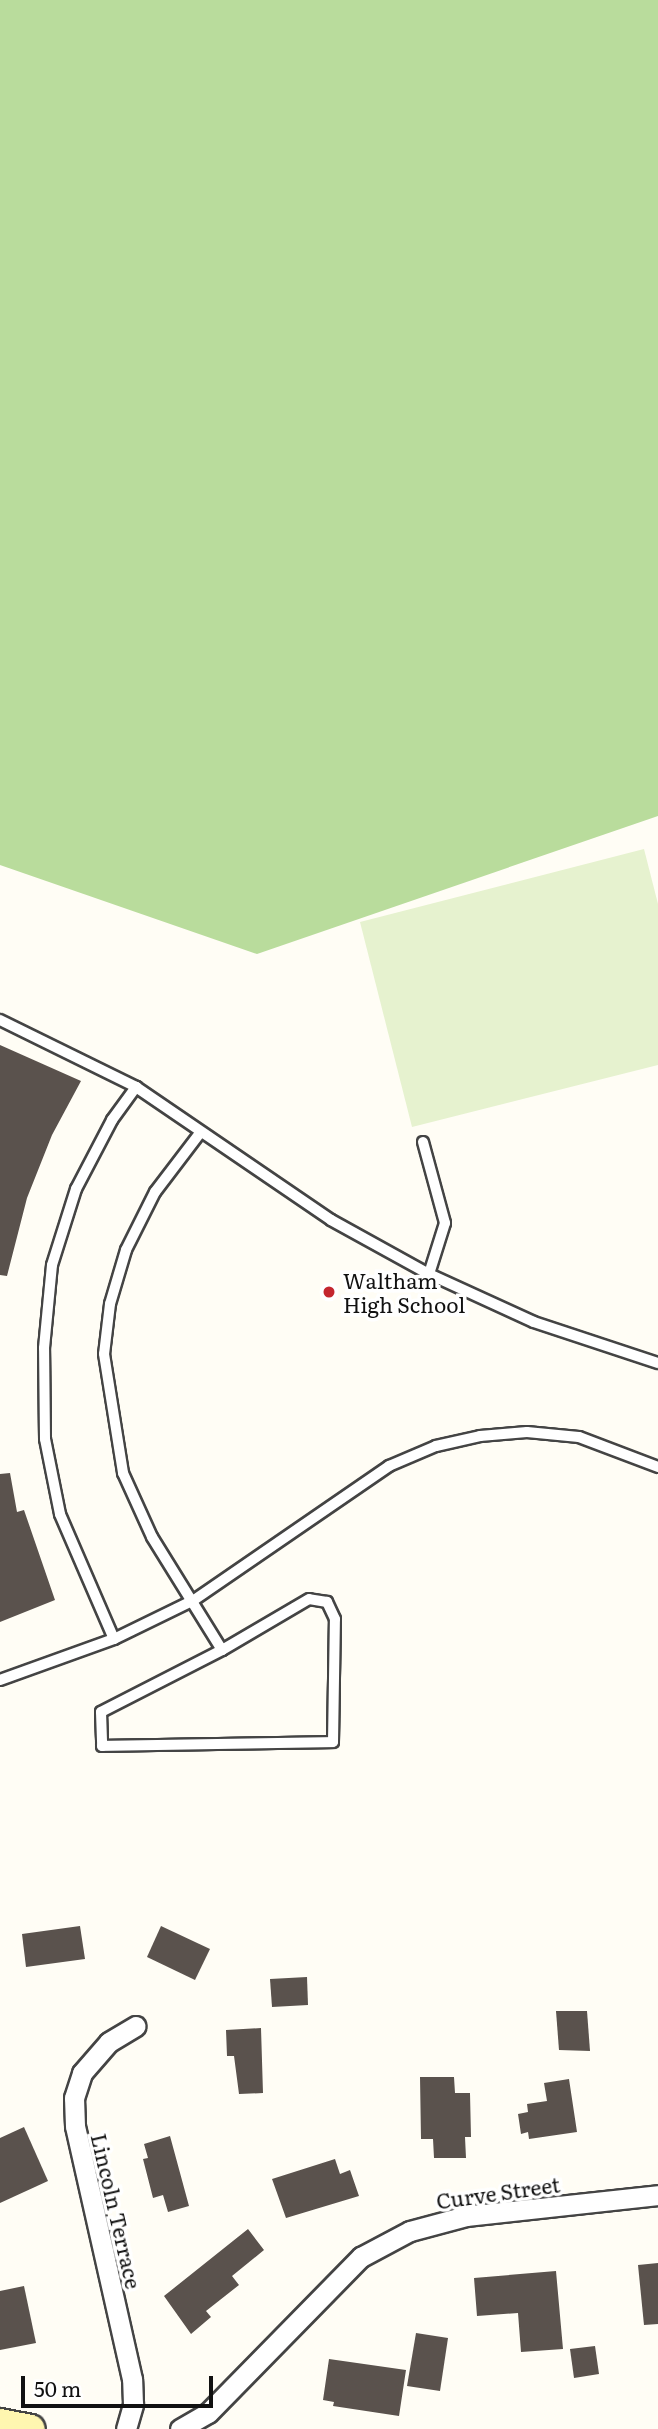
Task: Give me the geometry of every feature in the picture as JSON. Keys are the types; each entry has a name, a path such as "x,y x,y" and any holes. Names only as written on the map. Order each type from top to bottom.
{"street":[{"name":"Lincoln Terrace","path":"126,2429 133,2404 132,2379 75,2126 74,2098 82,2073 109,2042 135,2026"},
{"name":"Curve Street","path":"180,2429 207,2421 329,2286 361,2258 410,2231 466,2216 658,2195"},
{"path":"0,2423 30,2429"}],"lane":[{"path":"0,1020 136,1087 331,1220 429,1274 534,1322 658,1363"},
{"path":"114,1639 60,1514 45,1439 44,1348 52,1265 76,1189 112,1120 136,1087"},
{"path":"200,1133 155,1192 126,1250 110,1304 104,1354 123,1474 152,1537 194,1600 222,1650"},
{"path":"423,1142 445,1223 429,1274"},
{"path":"0,1680 114,1639 194,1600 389,1466 436,1446 481,1436 527,1432 579,1437 658,1467"},
{"path":"309,1599 327,1602 335,1619 333,1742 102,1746 101,1712 222,1650 309,1599"}],"green space":[{"path":"0,0 658,0 658,816 257,954 0,865"},
{"path":"644,849 658,904 658,1065 412,1127 360,922"}],"building":[{"path":"0,1045 81,1081 52,1135 27,1198 7,1276 0,1275"},
{"path":"10,1473 17,1512 24,1510 55,1600 0,1622 0,1474"},
{"path":"80,1926 85,1959 26,1967 22,1934"},
{"path":"161,1926 210,1949 195,1980 147,1957"},
{"path":"307,1977 308,2005 272,2007 270,1979"},
{"path":"556,2011 587,2011 590,2051 559,2050"},
{"path":"261,2028 263,2093 239,2094 234,2056 227,2056 226,2030"},
{"path":"420,2077 454,2077 455,2093 470,2093 471,2137 465,2137 466,2158 434,2158 433,2139 421,2139"},
{"path":"569,2079 577,2132 529,2139 528,2132 521,2134 518,2114 528,2112 527,2104 547,2101 544,2083"},
{"path":"24,2127 48,2181 0,2203 0,2138"},
{"path":"170,2136 189,2206 168,2212 163,2195 153,2198 143,2159 148,2158 144,2144"},
{"path":"335,2159 340,2174 350,2170 359,2196 286,2218 272,2179"},
{"path":"248,2229 264,2250 232,2276 239,2285 206,2311 211,2317 191,2334 164,2296"},
{"path":"658,2263 658,2324 644,2325 638,2265"},
{"path":"556,2271 563,2349 521,2352 518,2313 477,2316 474,2278"},
{"path":"24,2286 36,2343 0,2350 0,2291"},
{"path":"416,2333 448,2338 440,2391 407,2386"},
{"path":"595,2346 599,2374 574,2378 570,2349"},
{"path":"329,2359 406,2370 399,2416 333,2406 334,2402 323,2400"}],"place":[{"name":"Waltham High School","path":"329,1292"}]}
